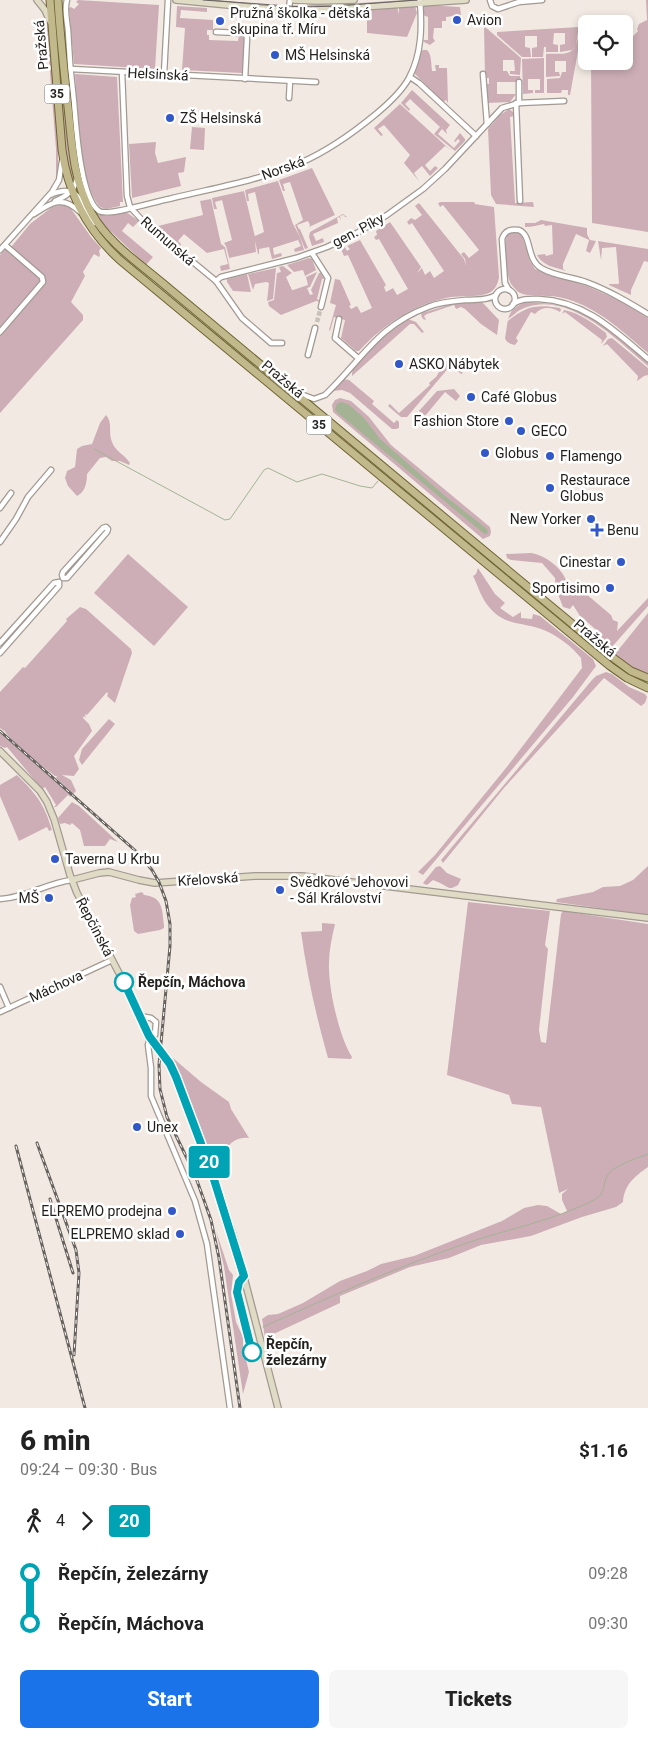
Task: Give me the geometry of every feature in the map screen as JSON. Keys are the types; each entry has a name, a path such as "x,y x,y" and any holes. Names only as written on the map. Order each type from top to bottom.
{"main road":[{"path":"37,0 46,12 52,32"},
{"name":"Pražská","path":"50,0 65,171 71,191 82,214 96,235 120,260 610,666 627,678 648,688"},
{"name":"Pražská","path":"58,0 71,145 77,178 93,215 115,243 612,657 631,671 648,678"},
{"path":"176,0 239,7 289,9 332,9 420,1 466,0"},
{"path":"294,0 354,0"},
{"path":"0,751 40,791 47,802 72,880"},
{"name":"Křelovská","path":"72,880 105,872 156,883 267,875 302,876 648,918"},
{"name":"Řepčínská","path":"72,880 110,961 151,1039 170,1064 176,1077 212,1173 239,1256 278,1408"}],"street":[{"name":"Pražská","path":"67,0 66,7 79,157 89,194 96,207 102,212 131,208"},
{"path":"164,74 168,0"},
{"path":"289,9 290,0"},
{"path":"490,0 492,6 497,9 519,2 542,0"},
{"name":"Norská","path":"131,208 252,179 300,163 331,147 352,133 385,105 410,78 420,43 422,28 420,1"},
{"path":"216,32 241,32 246,34 245,79"},
{"name":"Helsinská","path":"71,69 316,82"},
{"name":"Rumunská","path":"122,72 127,196 131,208 142,220 216,281 242,318 271,343 282,343"},
{"path":"483,74 487,124"},
{"path":"410,78 419,83 476,136"},
{"path":"289,98 290,81"},
{"path":"519,82 520,200"},
{"path":"518,103 564,101"},
{"name":"gen. Píky","path":"216,281 221,277 277,264 312,253 357,233 398,207 442,172 502,108 518,103"},
{"path":"0,250 49,196 59,180 63,154"},
{"path":"38,212 44,206 64,197 71,191 76,185 77,178"},
{"path":"49,196 62,191 71,191 79,196 100,232 107,239 115,243"},
{"path":"29,218 63,201 72,204 82,214"},
{"path":"648,314 597,287 542,269 533,260 525,234 519,230 511,230 503,235 505,281 513,295 524,299 560,302 584,310 603,321 648,359"},
{"path":"0,332 43,282 42,277 5,245"},
{"path":"312,253 328,278 321,307"},
{"path":"288,388 307,397 319,398 327,394 377,337 408,316 430,306 448,302 486,299 496,295 501,290 505,281"},
{"path":"501,290 509,290"},
{"path":"496,295 496,303"},
{"path":"513,295 513,304"},
{"path":"486,299 504,309 524,299"},
{"path":"339,319 335,338 358,358"},
{"path":"308,355 316,325"},
{"path":"0,542 16,519 25,497 51,470"},
{"path":"0,508 11,493"},
{"path":"4,648 0,644 27,612 54,583 67,578 107,532 107,528 102,528 63,572 63,578"},
{"path":"0,653 59,586 59,582"},
{"path":"27,612 32,617"},
{"name":"Řepčínská","path":"0,899 16,897 51,884 72,880"},
{"name":"Máchova","path":"0,1012 110,961"},
{"path":"0,987 10,1008"},
{"path":"140,1016 154,1019 156,1022 156,1033 148,1045 151,1068 151,1096 195,1201 207,1244 230,1408"}],"shaded area":[{"path":"78,0 159,5 155,69 74,64 69,8 74,9 79,4 76,2"},
{"path":"646,0 648,0 648,232 592,223 591,70 633,70 633,36 638,31 639,24 647,20"},
{"path":"53,2 63,101 74,178 71,180 66,156"},
{"path":"424,5 460,7 461,15 446,17 446,21 442,21 442,28 434,28 433,38 435,41 430,45 423,40 428,40 428,17 423,15"},
{"path":"38,6 42,10 48,22 49,28 58,141 56,182 56,149 46,23 44,15"},
{"path":"177,6 207,8 207,12 181,10 180,18 213,20 213,30 207,30 209,40 238,41 239,34 243,36 245,39 242,73 182,70 185,28 176,27"},
{"path":"415,6 417,13 407,37 367,33 367,18 360,18 360,10 397,7 399,14 399,7"},
{"path":"484,26 521,58 520,75 510,74 510,71 515,71 514,60 503,60 503,71 507,71 510,76 520,76 521,82 497,82 497,94 516,94 510,102 487,103 486,84 489,84 489,78 485,78"},
{"path":"578,27 576,45 572,50 560,52 560,45 565,44 565,33 554,33 553,44 558,45 558,52 546,52 546,47 544,47 543,57 532,57 532,48 537,47 537,36 525,36 525,47 530,48 531,57 522,57 497,35 497,32"},
{"path":"578,38 578,51 570,95 568,95 568,90 562,90 561,93 547,93 547,79 560,78 562,72 566,72 566,61 555,61 555,72 559,72 560,76 546,77 546,54 568,53 572,51"},
{"path":"427,50 430,55 432,71 436,71 435,65 439,65 439,68 447,68 448,103 446,100 443,102 415,74 421,51"},
{"path":"544,58 544,93 535,93 535,90 540,90 540,79 528,79 528,90 533,90 533,93 523,94 522,59"},
{"path":"75,74 117,77 123,202 120,202 120,206 106,209 100,207 92,195 80,144"},
{"path":"412,90 450,125 446,130 447,134 442,129 438,134 454,148 460,141 458,139 454,141 460,133 465,139 455,151 434,134 440,127 410,99 405,104 410,109 409,111 401,103"},
{"path":"400,104 452,151 445,146 425,165 430,171 435,166 438,168 430,176 422,166 414,173 419,181 404,163 410,155 384,125 378,129 383,135 381,136 374,128"},
{"path":"509,109 513,112 514,116 510,117 515,203 533,202 534,207 496,204 491,195 488,129 500,115"},
{"path":"192,127 205,128 204,150 190,149"},
{"path":"156,142 155,153 158,163 186,157 184,172 178,173 181,186 132,198 129,144"},
{"path":"312,168 335,215 309,227 308,221 297,225 308,248 305,249 295,225 303,220 290,182 283,184 285,191 283,191 279,180"},
{"path":"278,181 304,250 295,252 294,249 301,246 298,240 273,248 274,255 281,253 282,256 272,259 269,247 259,249 258,254 255,241 256,252 229,258 224,243 232,240 222,200 215,202 217,209 214,209 212,198 244,191 255,237 264,232 255,192 248,194 249,201 247,201 245,190"},
{"path":"211,199 221,244 225,247 230,269 221,271 220,266 228,264 224,249 207,253 184,234 178,241 181,246 158,226 203,215 200,201"},
{"path":"474,202 475,204 494,207 499,277 496,286 491,292 485,294 437,300 412,310 389,324 359,351 356,351 341,338 345,320 334,317 329,330 336,305 330,303 335,279 340,280 351,309 357,306 361,313 372,308 348,255 344,256 341,249 345,247 347,251 350,249 347,246 360,240 386,285 384,287 386,292 393,288 397,295 408,289 379,239 376,240 374,237 377,235 376,231 390,222 421,267 417,273 422,268 425,275 430,271 434,278 444,271 412,223 409,225 407,222 411,218 415,220 422,215 415,206 419,203 464,259 466,266 465,259 461,254 464,252 469,258 479,250 443,205 440,207 438,203"},
{"path":"63,204 69,206 101,248 99,257 94,254 83,272 85,276 71,302 83,315 83,320 0,413 0,255 6,248 12,246 30,224 52,207"},
{"path":"91,204 99,214 107,216 126,212 139,221 133,227 128,223 122,231 153,257 146,265 104,225"},
{"path":"343,214 347,217 344,215 340,216 341,220 339,217 337,218 338,223 313,234 316,241 323,238 324,242 312,246 309,237 310,232"},
{"path":"541,220 587,228 590,240 596,241 590,253 586,251 589,240 576,234 563,264 563,269 566,271 546,264 537,255 545,254 546,256 553,254 552,225 545,226 544,224 525,227 525,223 535,223"},
{"path":"520,233 522,236 530,261 535,269 587,286 620,301 648,318 648,353 613,324 584,306 560,297 527,295 517,291 510,282 505,258 506,239 508,234"},
{"path":"598,241 648,249 648,262 644,261 631,290 631,295 609,285 619,283 616,247 602,248 601,260"},
{"path":"309,258 312,259 316,270 305,276 303,270 294,272 287,265"},
{"path":"283,266 292,273 286,277 292,290 308,285 306,277 317,272 310,287 307,288 310,295 313,294 311,290 319,273 321,273 324,279 322,279 317,299 320,302 316,301 281,315 269,306 268,302 274,300 277,273 281,272 279,267"},
{"path":"276,268 273,299 267,301 269,283 255,284 253,290 248,274"},
{"path":"247,274 251,292 233,291 227,279"},
{"path":"482,302 499,320 497,335 481,324 465,309 461,307 456,309 454,305 427,314 424,316 426,320 421,315 422,313 452,304"},
{"path":"526,302 547,303 559,306 544,304 527,307 508,319 514,308"},
{"path":"560,306 580,312 606,327 648,362 648,366 608,332 577,312"},
{"path":"532,307 552,307 560,308 561,310 560,312 547,308 535,314 531,312 516,338 518,341 515,345 508,343 505,338 508,320"},
{"path":"564,310 586,319 606,333 607,337 601,344 602,340 565,312 562,314"},
{"path":"408,319 416,322 424,332 422,333 414,324 410,324 352,376 353,369 365,353"},
{"path":"612,338 648,368 648,375 637,381 638,376 607,344 603,346 608,339"},
{"path":"446,361 463,373 461,374 451,365 407,417 401,417 388,406 390,404 399,413 430,385 429,383 436,377"},
{"path":"343,379 349,380 374,401 372,404 394,423 397,420 399,428 392,429 350,393 342,390 333,391"},
{"path":"454,389 460,396 456,401 445,392 425,416 419,411 437,391"},
{"path":"340,398 351,401 369,417 391,445 490,527 490,536 483,539 333,412 332,405 335,400"},
{"path":"341,402 348,404 364,418 380,439 445,496 487,529 488,533 482,532 339,414 335,410 337,404"},
{"path":"106,415 109,421 113,445 130,463 129,465 120,461 112,461 106,457 100,458 87,474 85,487 77,496 68,486 65,478 67,471 75,467 77,449 92,444 100,423"},
{"path":"530,553 542,556 548,560 563,574 567,585 574,590 580,590 582,593 585,593 611,615 613,620 618,622 617,631 648,598 648,606 611,648 603,643 600,633 580,616 573,605 570,609 563,607 556,589 555,578 542,563 511,560 507,558 506,554"},
{"path":"128,554 188,607 154,646 94,593"},
{"path":"478,568 495,594 505,603 500,608 513,617 521,612 521,618 532,619 533,614 540,616 593,659 596,666 573,697 423,875 418,872 435,855 506,768 582,668 581,658 558,637 541,629 513,623 495,613 484,600 473,576"},
{"path":"80,607 86,609 131,649 132,653 115,703 107,696 107,692 87,715 85,714 86,718 84,716 83,718 89,724 92,731 74,756 79,769 74,776 62,775 71,780 76,791 73,794 56,778 57,776 27,754 0,728 0,692 23,667 25,668 67,621 66,619"},
{"path":"648,613 648,674 634,669 615,654"},
{"path":"606,672 612,674 629,687 645,694 647,697 645,703 641,706 604,678 504,788 443,863 441,860 592,680"},
{"path":"109,719 115,724 82,765 79,760 82,749"},
{"path":"0,733 71,797 68,795 54,807 56,805 45,787 42,789 7,747 0,746"},
{"path":"17,775 39,800 52,830 49,831 47,827 19,841 0,796 0,785"},
{"path":"72,802 79,806 118,842 110,839 105,846 84,846 80,830 72,823 70,825 60,824 58,818"},
{"path":"440,866 447,873 461,879 458,885 449,888 433,880 427,885 423,883 436,867"},
{"path":"648,866 648,915 556,902 557,899 593,892 603,887 620,886 633,880"},
{"path":"142,892 144,895 155,898 158,901 163,914 164,928 138,934 134,931 130,905 132,898 136,897 135,894"},
{"path":"468,902 550,911 545,945 548,949 539,1030 541,1042 546,1043 561,914 563,911 648,924 648,1167 631,1182 623,1202 616,1207 582,1217 531,1236 481,1245 449,1258 410,1267 340,1296 340,1303 265,1338 262,1319 268,1315 278,1314 303,1303 340,1281 381,1264 414,1256 502,1221 524,1208 538,1205 547,1206 561,1214 567,1211 562,1200 562,1194 568,1189 559,1193 541,1107 512,1104 509,1095 447,1075"},
{"path":"322,923 335,924 329,958 330,985 335,1012 352,1057 351,1059 328,1058 312,995 301,932 322,931"},
{"path":"173,1058 201,1082 229,1102 231,1109 249,1138 237,1139 212,1161"},
{"path":"216,1231 229,1270 233,1275 231,1294 236,1322 243,1337 243,1347 249,1372 243,1394 224,1267"}],"waterway":[{"path":"94,449 225,520 230,519 264,470 268,468 297,482 322,474 372,488 378,481"},
{"path":"263,1327 413,1263 464,1244 562,1214 594,1200 601,1194 610,1172 648,1154"}],"tunnel":[{"path":"317,322 321,307"}],"tram line":[{"path":"203,0 303,7 417,0"}],"railway":[{"path":"0,731 138,853 152,870 166,901 170,924 170,946 159,1065 160,1089 167,1117 195,1175 211,1220 219,1258 240,1408"},
{"path":"37,1143 76,1250 79,1273 74,1355"},
{"path":"16,1146 85,1408"},
{"path":"50,1199 73,1273"}],"bus line":[{"name":"20","path":"124,982 149,1036 170,1064 176,1077 212,1173 244,1276 240,1279 237,1292 252,1352"}],"place":[{"name":"Avion","path":"457,20"},
{"name":"Pružná školka - dětská skupina tř. Míru","path":"220,21"},
{"name":"MŠ Helsinská","path":"275,55"},
{"name":"ZŠ Helsinská","path":"170,118"},
{"name":"ASKO Nábytek","path":"399,364"},
{"name":"Café Globus","path":"471,397"},
{"name":"Fashion Store","path":"509,421"},
{"name":"GECO","path":"521,431"},
{"name":"Globus","path":"485,453"},
{"name":"Flamengo","path":"550,456"},
{"name":"Restaurace Globus","path":"550,488"},
{"name":"New Yorker","path":"591,519"},
{"name":"Benu","path":"597,530"},
{"name":"Cinestar","path":"621,562"},
{"name":"Sportisimo","path":"610,588"},
{"name":"Taverna U Krbu","path":"55,859"},
{"name":"Svědkové Jehovovi - Sál Království","path":"280,890"},
{"name":"MŠ","path":"49,898"},
{"name":"Řepčín, Máchova","path":"124,982"},
{"name":"Unex","path":"137,1127"},
{"name":"ELPREMO prodejna","path":"172,1211"},
{"name":"ELPREMO sklad","path":"180,1234"},
{"name":"Řepčín, železárny","path":"252,1352"}]}
